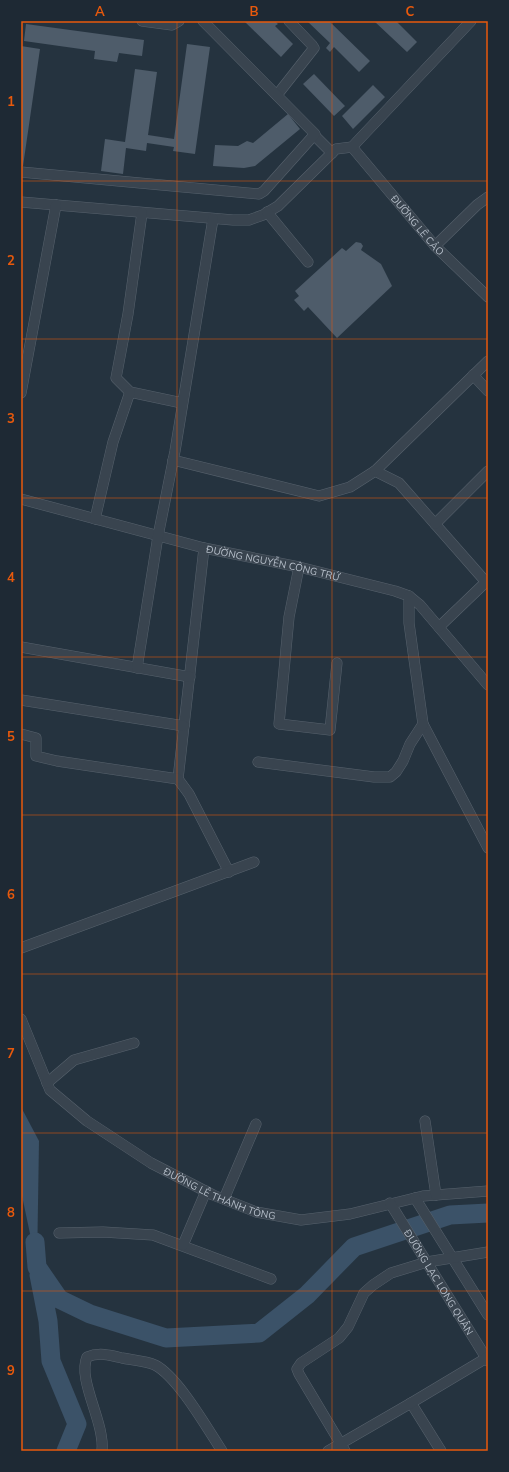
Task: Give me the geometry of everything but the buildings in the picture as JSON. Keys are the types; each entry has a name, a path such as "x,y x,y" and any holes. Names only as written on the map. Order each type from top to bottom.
{"street":[{"path":"142,21 172,25 179,21"},
{"path":"203,21 313,130 314,135 332,153"},
{"path":"277,95 314,48 312,44 289,21"},
{"path":"21,202 213,219 249,220 278,206 336,149 352,147 471,21"},
{"path":"21,172 259,194 264,191 314,135"},
{"name":"ĐƯỜNG LÊ CẢO","path":"352,147 435,246 488,297"},
{"path":"435,246 477,205 488,197"},
{"path":"21,392 56,205"},
{"path":"267,212 308,262"},
{"path":"142,213 128,314 116,378 130,392 182,403"},
{"path":"138,668 158,536 173,460 213,219"},
{"path":"173,460 319,496 350,487 375,471 488,361"},
{"path":"473,375 488,391"},
{"path":"94,519 113,442 130,392"},
{"path":"436,524 488,470"},
{"path":"375,471 399,483 487,581 439,627"},
{"name":"ĐƯỜNG NGUYỄN CÔNG TRỨ","path":"21,499 204,548 299,567 395,591 409,596 420,605 488,685"},
{"path":"204,548 178,779 189,794 229,872"},
{"path":"299,567 289,617 279,724 330,730 337,663"},
{"path":"409,596 409,624 423,724 488,848"},
{"path":"21,647 190,677"},
{"path":"21,700 184,726"},
{"path":"258,762 374,778 390,777 396,772 403,761 410,744 423,724"},
{"path":"21,734 36,738 36,756 57,761 178,779"},
{"path":"21,948 254,862"},
{"name":"ĐƯỜNG LÊ THÁNH TÔNG","path":"21,1019 50,1090 87,1121 151,1163 206,1191 256,1212 301,1220 350,1214 415,1198 488,1191"},
{"path":"47,1083 74,1060 134,1043"},
{"path":"425,1121 436,1195"},
{"path":"224,1199 256,1124"},
{"path":"183,1245 206,1191"},
{"path":"415,1198 488,1315"},
{"name":"ĐƯỜNG LẠC LONG QUÂN","path":"390,1203 487,1359"},
{"path":"59,1233 103,1232 153,1235 271,1279"},
{"path":"342,1447 299,1374 297,1368 301,1363 339,1338 348,1327 364,1293 391,1273 427,1262 488,1252"},
{"path":"102,1451 99,1425 87,1383 84,1364 87,1357 94,1354 106,1354 153,1364 165,1371 178,1385 222,1451"},
{"path":"328,1451 342,1447 411,1403 487,1359"},
{"path":"411,1403 441,1451"}],"water":[{"path":"21,1107 39,1141 37,1267 21,1191"}],"waterway":[{"path":"35,1242 37,1267 59,1299 90,1314 166,1338 259,1333 307,1295 354,1247 450,1215 488,1213"},
{"path":"39,1275 48,1321 51,1361 77,1424 66,1451"}]}
